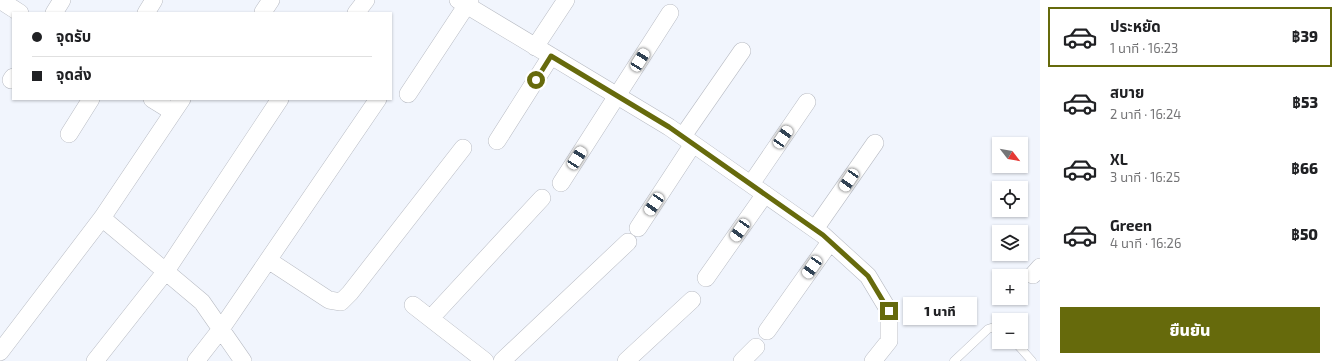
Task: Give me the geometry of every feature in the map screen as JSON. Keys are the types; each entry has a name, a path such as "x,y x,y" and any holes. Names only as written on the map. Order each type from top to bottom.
{"street":[{"path":"0,0 18,12"},
{"path":"55,12 62,0"},
{"path":"147,12 154,0"},
{"path":"357,12 366,0"},
{"path":"536,47 566,0"},
{"path":"408,94 465,2 688,140 830,242 868,276 889,311 889,341 873,361"},
{"path":"561,183 670,13"},
{"path":"502,361 633,235 742,51"},
{"path":"497,141 551,56"},
{"path":"69,134 90,100"},
{"path":"0,352 102,218 178,106 156,100"},
{"path":"95,361 166,271 279,100"},
{"path":"196,361 221,330 377,100"},
{"path":"751,184 807,102"},
{"path":"815,230 875,143"},
{"path":"268,260 329,300 341,302 350,293 463,148"},
{"path":"706,278 765,194"},
{"path":"431,318 542,198"},
{"path":"102,218 202,302 243,361"},
{"path":"767,331 830,242"},
{"path":"626,361 692,300"},
{"path":"413,305 485,361"},
{"path":"742,361 756,347"}],"lane":[{"path":"954,361 988,329 992,328"},
{"path":"1021,349 1032,361"}],"route":[{"path":"536,80 551,56 669,127 823,235 868,276 889,311"}]}
